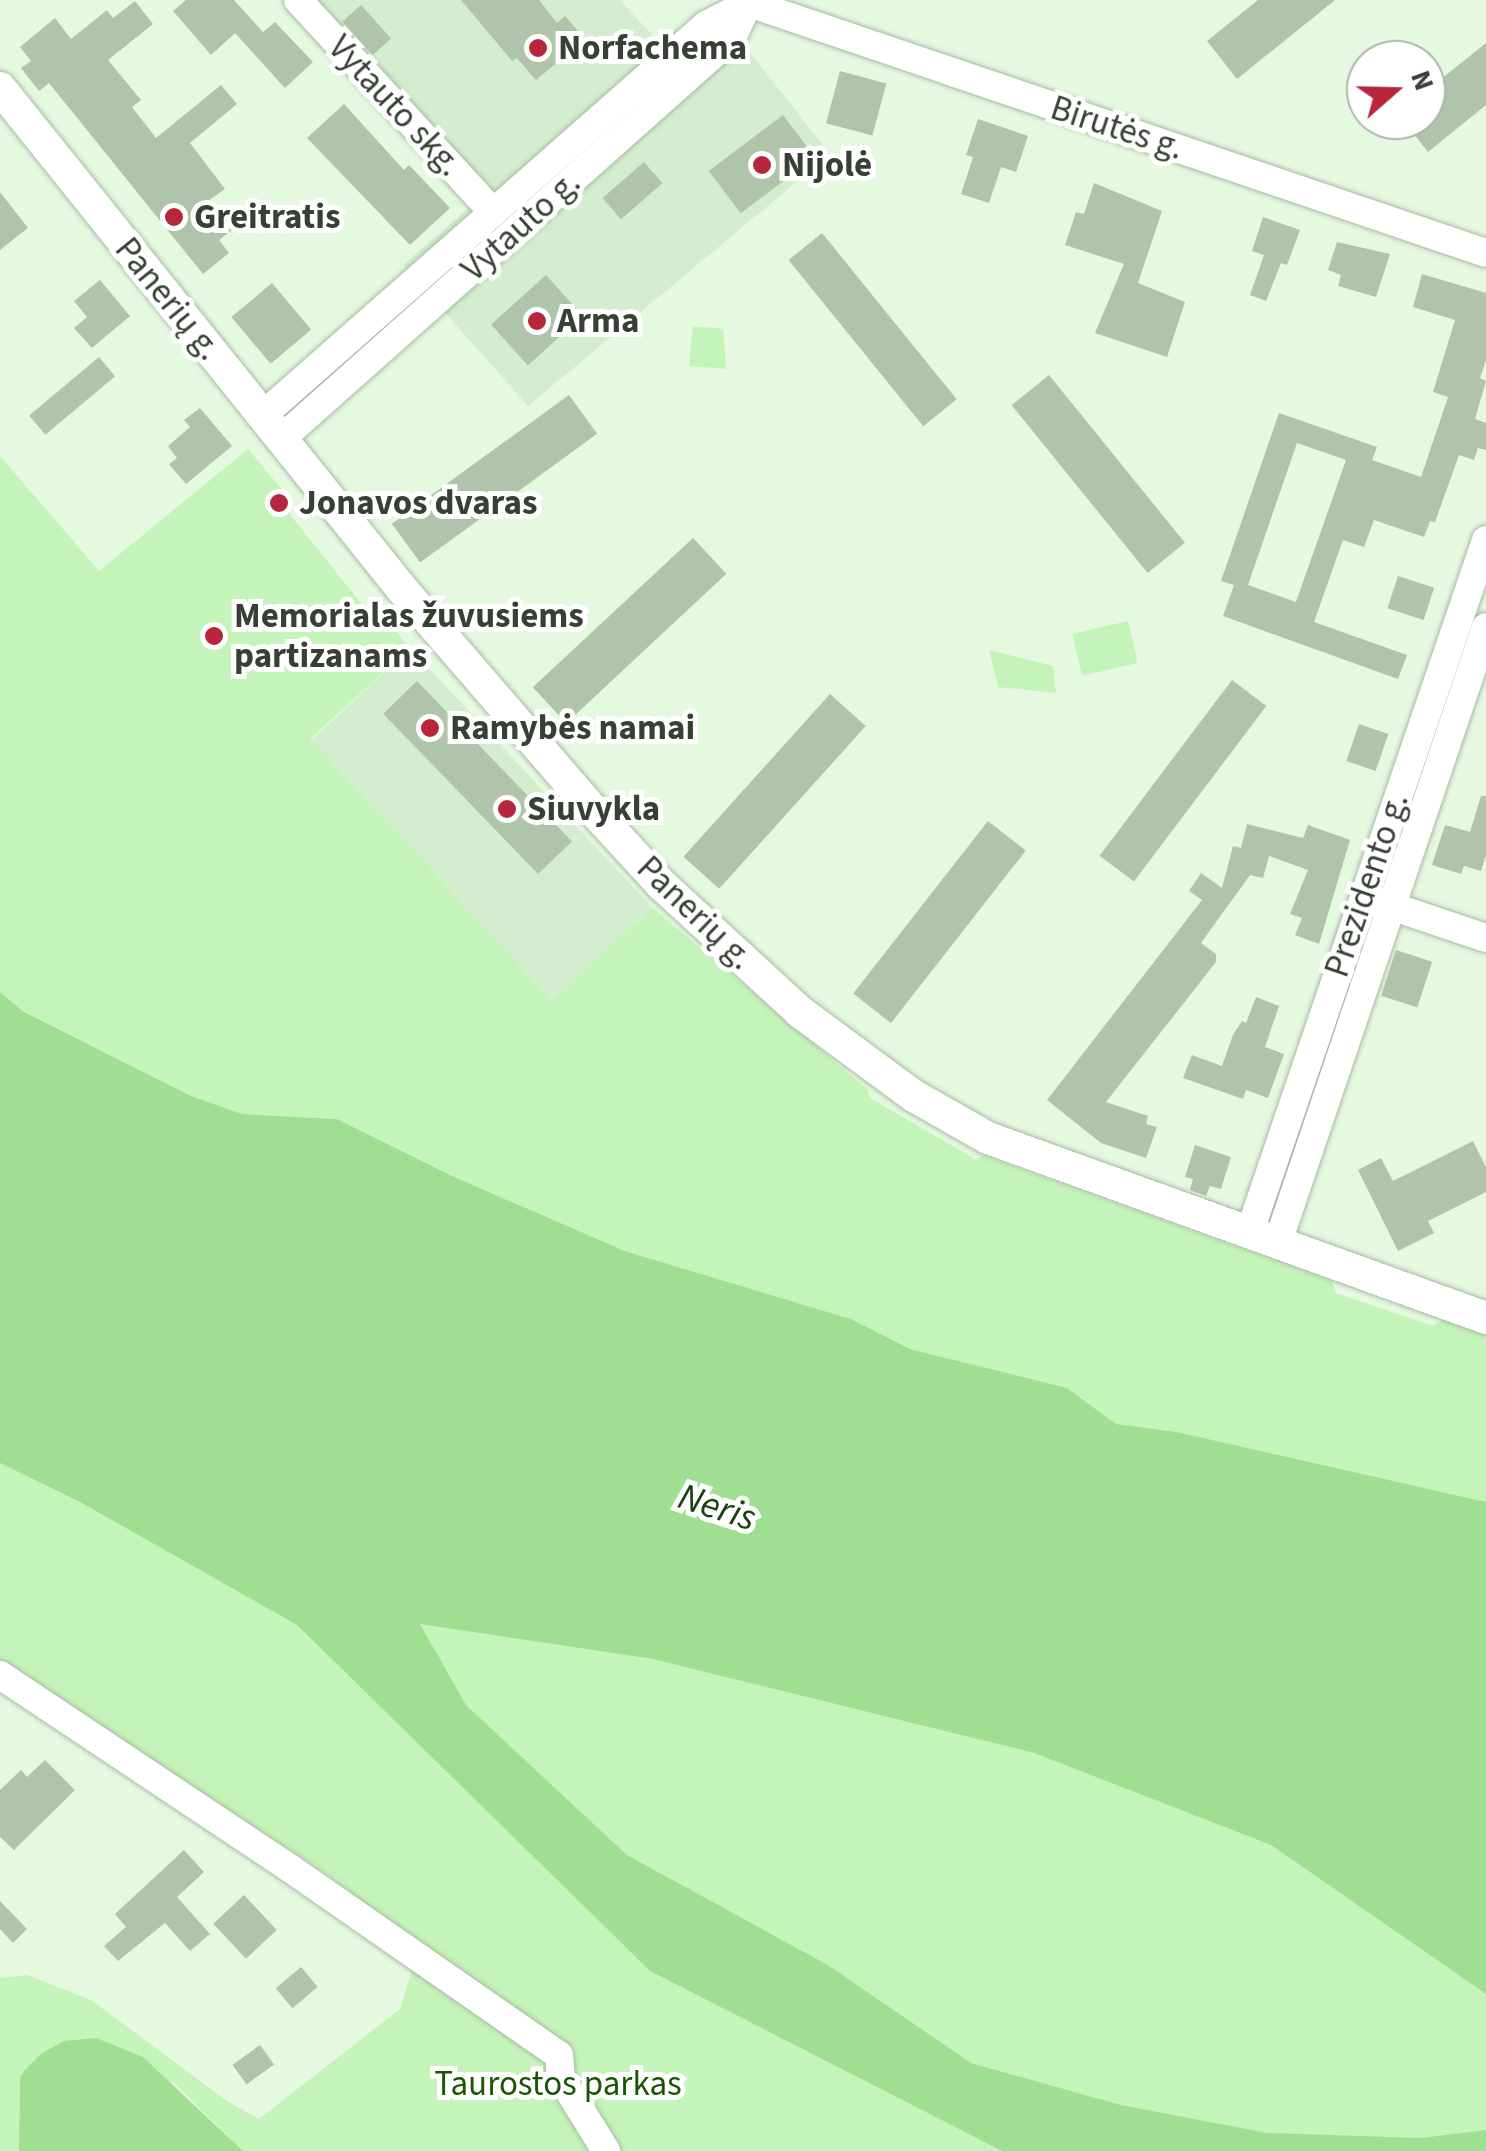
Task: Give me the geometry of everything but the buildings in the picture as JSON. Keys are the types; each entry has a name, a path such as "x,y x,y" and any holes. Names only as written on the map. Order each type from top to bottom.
{"street":[{"name":"Vytauto skg.","path":"298,0 493,212"},
{"name":"Vytauto g.","path":"272,427 493,212 706,24 750,2"},
{"name":"Vytauto g.","path":"272,427 732,38 750,2"},
{"name":"Birutės g.","path":"750,2 1486,253"},
{"name":"Panerių g.","path":"0,88 402,589 592,809 662,884 800,1012 914,1096 988,1138 1486,1318"},
{"name":"Prezidento g.","path":"1264,1236 1376,901 1486,540"},
{"name":"Prezidento g.","path":"1376,901 1486,627"},
{"path":"1376,901 1486,938"},
{"path":"0,1675 291,1868 558,2056 561,2078 606,2151"}],"shaded area":[{"path":"310,0 620,0 676,61 726,22 830,154 528,406 403,265 490,190"},
{"path":"410,648 653,908 553,1001 311,741"}],"green space":[{"path":"693,326 723,329 726,369 689,366"},
{"path":"248,449 285,493 291,516 373,618 395,630 410,648 310,739 552,1000 653,908 867,1089 870,1098 975,1159 984,1156 1332,1281 1336,1293 1433,1326 1445,1319 1486,1334 1486,1502 1177,1432 1116,1424 1067,1388 910,1349 851,1319 625,1251 452,1176 337,1119 242,1114 191,1096 24,1012 0,992 0,456 99,571"},
{"path":"1128,621 1138,663 1082,676 1072,634"},
{"path":"989,650 1053,666 1056,693 998,687"},
{"name":"Taurostos parkas","path":"0,1463 80,1502 297,1625 650,1971 1002,2151 243,2151 173,2082 20,2077 19,2151 0,2151 0,1978 27,1975 91,2000 227,2101 259,2119 400,2009 420,1945 321,1870 0,1662"},
{"path":"419,1623 653,1659 1034,1753 1271,1845 1486,1994 1486,2130 1420,2138 1267,2134 1121,2105 971,2063 828,1965 627,1855 466,1705"}],"water":[{"name":"Neris","path":"0,992 24,1012 191,1096 242,1114 337,1119 452,1176 625,1251 851,1319 910,1349 1067,1388 1116,1424 1177,1432 1486,1502 1486,1994 1271,1845 1034,1753 653,1659 420,1624 466,1705 627,1855 828,1965 971,2063 1121,2105 1267,2133 1420,2138 1486,2130 1486,2151 1002,2151 650,1971 297,1625 80,1502 0,1463"},
{"path":"96,2038 143,2057 243,2151 19,2151 20,2077 41,2054 64,2041"}],"place":[{"name":"Norfachema","path":"538,48"},
{"name":"Nijolė","path":"762,165"},
{"name":"Greitratis","path":"174,217"},
{"name":"Arma","path":"537,321"},
{"name":"Jonavos dvaras","path":"279,503"},
{"name":"Memorialas žuvusiems partizanams","path":"214,636"},
{"name":"Ramybės namai","path":"430,728"},
{"name":"Siuvykla","path":"507,809"}]}
